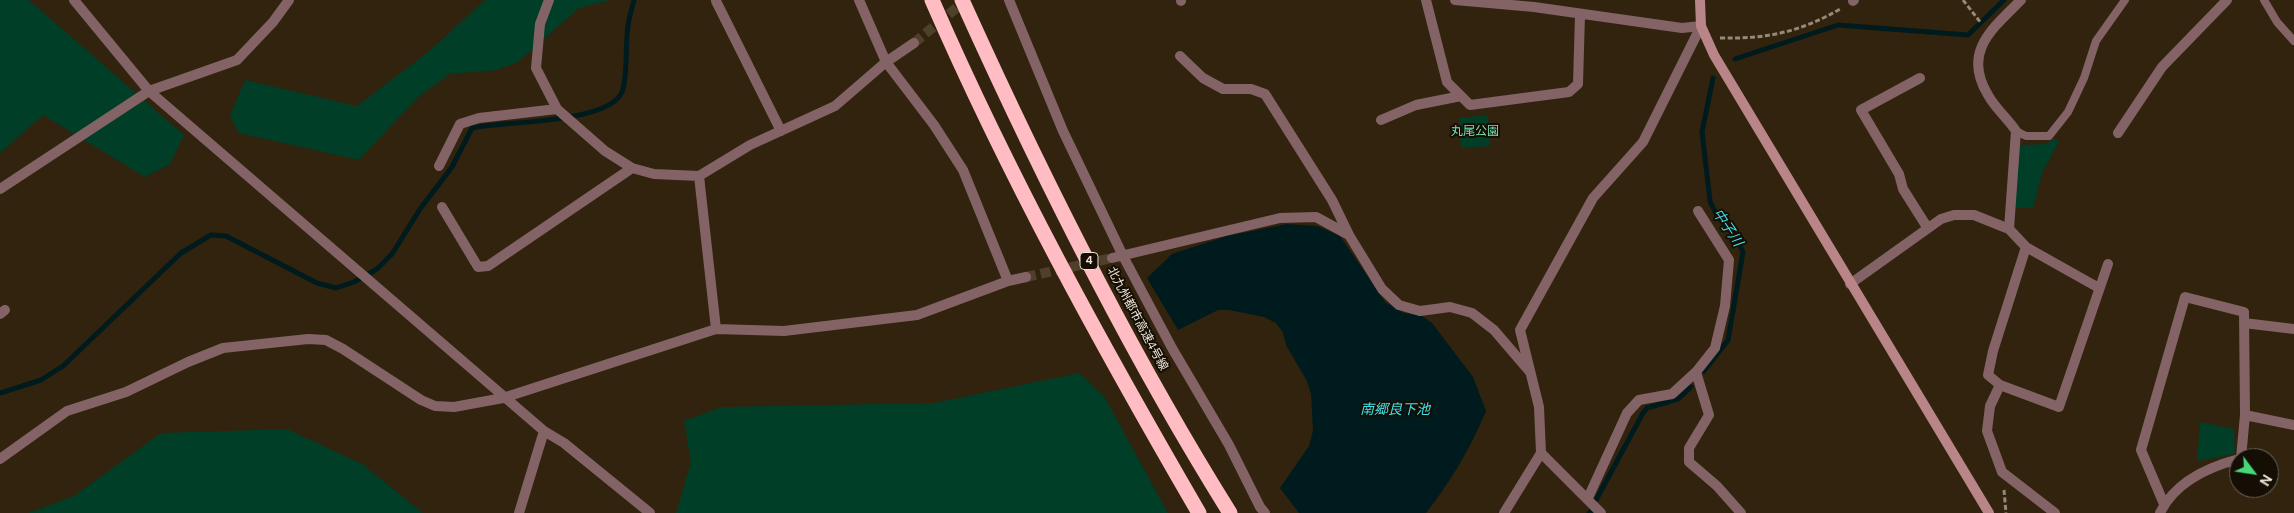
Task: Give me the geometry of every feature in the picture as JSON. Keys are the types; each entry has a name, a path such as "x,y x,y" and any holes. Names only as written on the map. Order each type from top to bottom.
{"highway":[{"name":"4","path":"932,0 968,79 1074,290 1134,402 1198,513"},
{"name":"北九州都市高速4号線","path":"962,0 1035,156 1097,277 1162,396 1230,513"}],"street":[{"path":"74,0 149,91 458,356 503,398 544,431 564,443 650,513"},
{"path":"0,189 149,91 237,60 273,22 290,0"},
{"path":"549,0 540,24 536,68 560,112 605,151 632,168 654,174 699,176 750,146 835,106 886,62 914,43"},
{"path":"859,0 886,62 934,125 963,170 1008,280"},
{"path":"1008,0 1063,131 1123,256 1172,348 1229,445 1260,507 1265,513"},
{"path":"1426,0 1447,82 1470,106 1569,92 1578,84 1580,15"},
{"path":"1455,0 1534,3 1580,15 1682,28 1702,26"},
{"path":"1700,0 1702,26 1714,55 1988,513"},
{"path":"2009,229 2016,131 1988,95 1977,69 1981,44 1989,31 2021,0"},
{"path":"2118,133 2162,67 2227,0"},
{"path":"716,1 781,131"},
{"path":"1504,513 1541,453 1539,407 1520,330 1593,198 1644,142 1702,26"},
{"path":"1180,56 1203,78 1223,90 1251,89 1265,94 1332,200 1382,289 1400,305 1420,311 1450,307 1472,313 1494,330 1532,375"},
{"path":"1920,78 1861,110 1899,174 1903,189 1927,227"},
{"path":"1380,120 1416,105 1461,96"},
{"path":"439,166 460,124 479,118 560,112"},
{"path":"442,207 478,267 488,266 632,168"},
{"path":"699,176 716,329"},
{"path":"1588,498 1627,413 1639,400 1672,394 1696,372 1715,348 1725,306 1728,260 1698,211"},
{"path":"1850,284 1927,227 1941,219 1954,215 1974,215 2009,229 2026,247 2099,288"},
{"path":"1112,258 1280,218 1316,217 1350,235"},
{"path":"2026,247 1993,351 1988,375 2000,385 2059,407 2108,264"},
{"path":"0,459 67,412 126,392 188,362 223,348 308,339 326,340 343,348 422,400 435,406 454,407 503,398 716,329 784,331 917,315 1008,280 1026,277"},
{"path":"2229,461 2214,465 2190,479 2162,508 2141,450 2185,297 2244,312 2244,415 2241,448"},
{"path":"2244,323 2294,329"},
{"path":"1696,372 1709,415 1688,448 1689,462 1717,486 1741,513"},
{"path":"2000,385 1990,406 1987,431 2002,472 2055,513"},
{"path":"2244,415 2294,425"},
{"path":"519,513 544,431"},
{"path":"1541,453 1601,513"}],"lane":[{"path":"2016,131 2026,136 2049,136 2068,112 2084,78 2096,40 2125,0"},
{"path":"2264,0 2277,22 2294,41"}],"path":[{"path":"1963,0 1977,18"},
{"path":"1706,38 1753,38 1787,33 1830,15 1854,1"}],"green space":[{"path":"0,0 29,0 184,135 170,164 145,177 43,115 0,153"},
{"path":"485,0 610,0 579,8 518,62 496,70 450,74 418,97 359,160 239,133 230,116 245,80 357,106 427,53"},
{"name":"丸尾公園","path":"1488,115 1490,146 1461,148 1459,118"},
{"path":"2053,138 2059,142 2042,173 2033,208 2013,208 2016,152 2021,145 2047,144"},
{"path":"1079,373 1104,396 1168,513 676,513 691,462 684,421 722,407 934,403"},
{"path":"2200,422 2234,429 2235,448 2229,448 2229,455 2197,461"},
{"path":"287,429 362,464 423,513 28,513 74,496 161,433"}],"water":[{"name":"南郷良下池","path":"1287,224 1317,226 1340,236 1385,302 1404,313 1422,316 1432,323 1473,377 1486,411 1459,464 1444,489 1426,513 1299,513 1280,488 1309,446 1313,431 1311,394 1307,381 1287,347 1282,331 1276,323 1264,317 1229,310 1218,310 1178,330 1147,278 1172,254 1227,236"}],"waterway":[{"path":"0,393 41,380 63,366 181,253 211,235 226,236 317,283 336,288 354,282 377,269 392,254 420,209 452,167 472,128 577,116 597,110 613,102 622,92 624,86 628,26 634,0"},
{"name":"中子川","path":"1735,59 1838,25 1968,35 2004,0"},
{"name":"中子川","path":"1704,371 1728,340 1743,252 1735,235 1717,216 1710,201 1702,132 1713,78"},
{"name":"中子川","path":"1596,500 1647,408 1678,399 1691,387"}],"tunnel":[{"path":"914,43 966,0"},
{"path":"1026,277 1112,258"}]}
